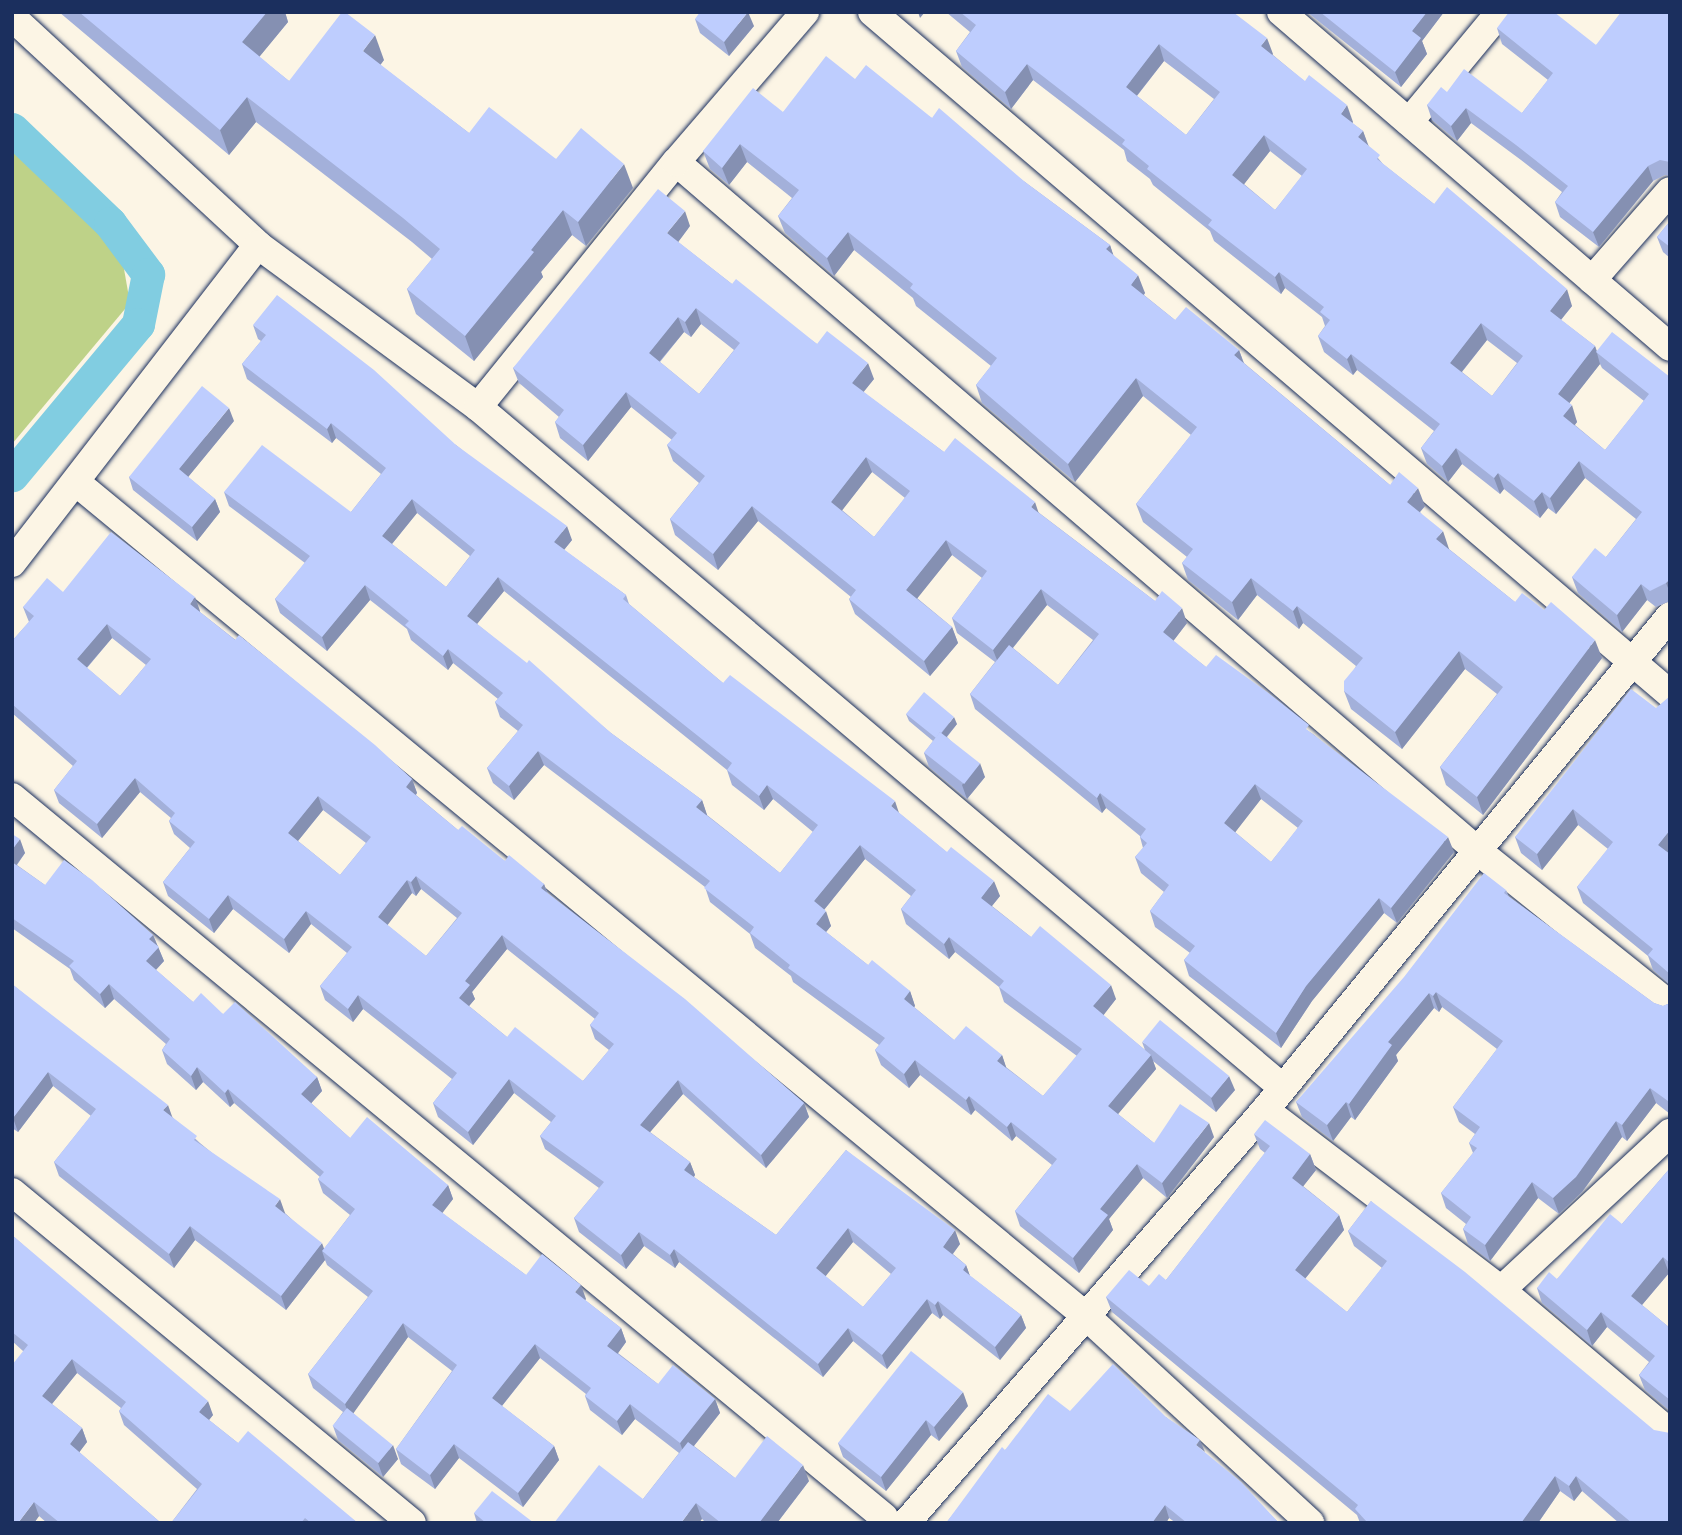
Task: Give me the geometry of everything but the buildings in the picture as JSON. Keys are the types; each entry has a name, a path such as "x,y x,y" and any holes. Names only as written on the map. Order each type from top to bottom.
{"street":[{"path":"478,407 676,162 804,12"},
{"path":"872,12 1670,694"},
{"path":"1281,12 1670,347"},
{"path":"1409,122 1500,12"},
{"path":"12,17 258,245 478,407 1283,1088"},
{"path":"676,162 1478,851 1670,1005"},
{"path":"1592,280 1670,191"},
{"path":"12,563 77,483 258,245"},
{"path":"77,483 1086,1316 1310,1523"},
{"path":"12,797 890,1521 1086,1316 1265,1110 1670,616"},
{"path":"1265,1110 1501,1290 1670,1433"},
{"path":"1501,1290 1670,1133"},
{"path":"12,1192 412,1523"}],"green space":[{"path":"12,151 121,252 130,303 12,444"}],"waterway":[{"path":"12,129 110,223 148,274 138,324 12,475"}]}
